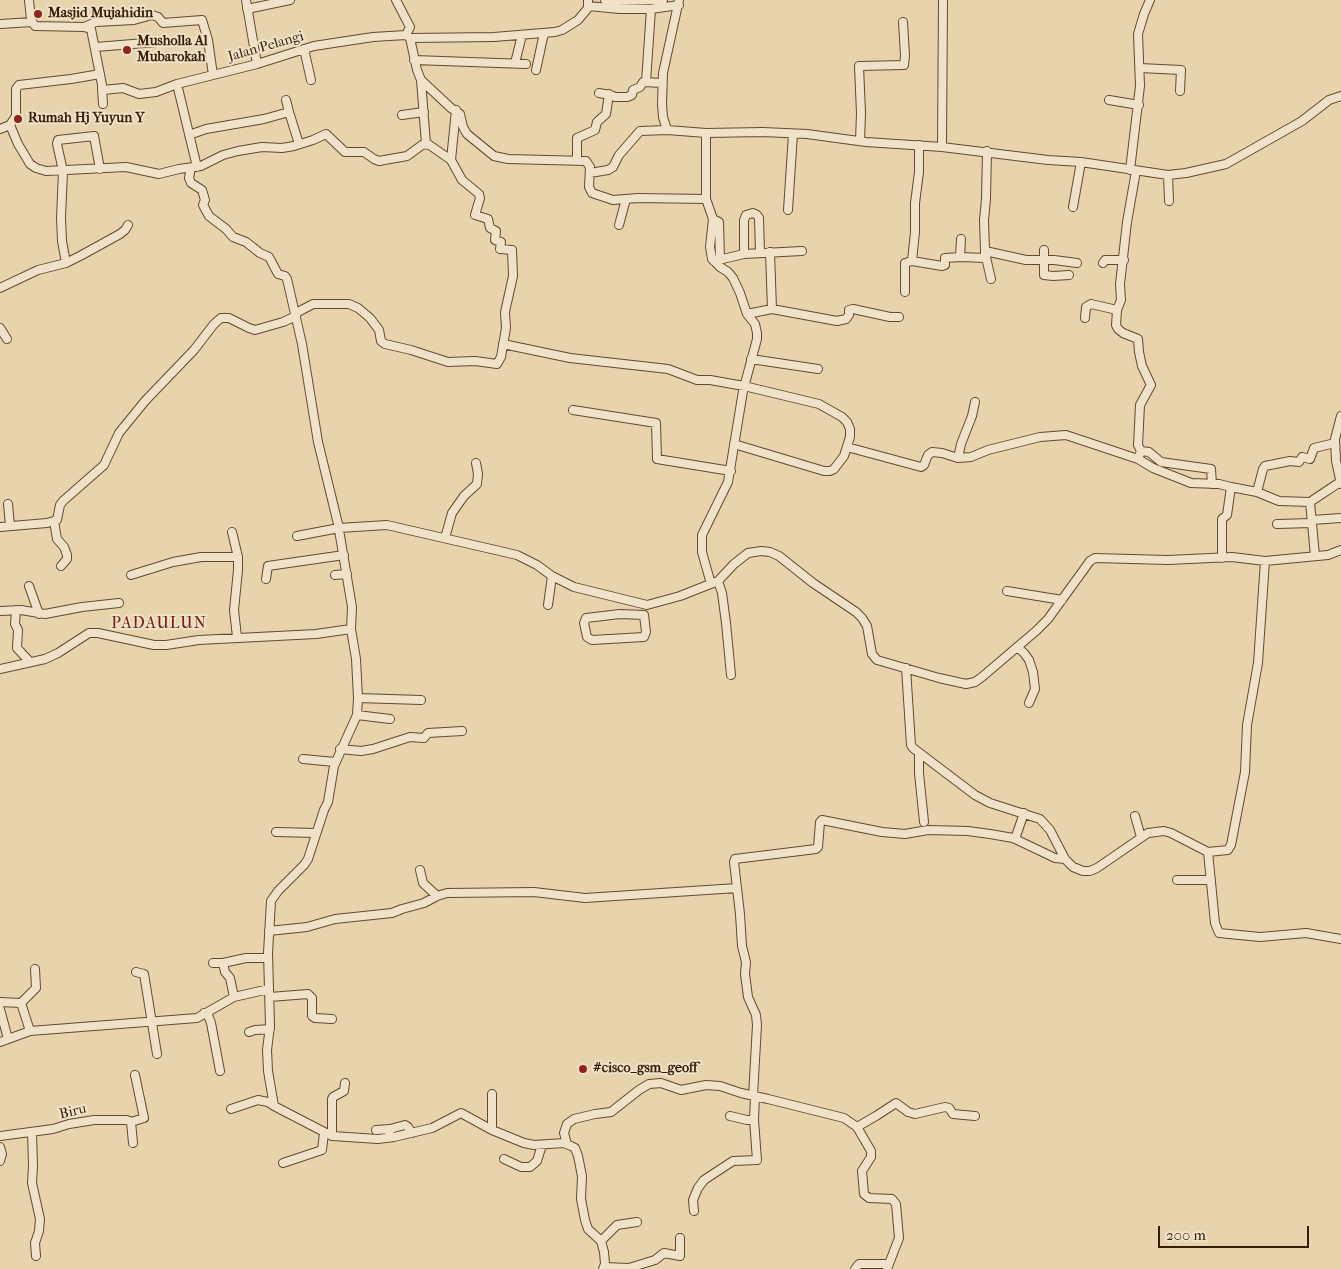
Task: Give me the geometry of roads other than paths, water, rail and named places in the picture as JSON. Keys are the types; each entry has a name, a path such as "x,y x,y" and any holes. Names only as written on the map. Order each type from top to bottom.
{"street":[{"path":"29,0 32,22 35,26 84,27 91,29 96,46 103,104"},
{"path":"246,0 257,64"},
{"path":"248,9 290,0"},
{"path":"396,0 410,27 408,36 421,80 426,144"},
{"path":"605,0 663,0"},
{"path":"942,147 943,0"},
{"path":"1140,455 1138,445 1140,405 1151,385 1142,366 1138,339 1123,333 1116,327 1117,310 1121,300 1120,284 1139,105 1139,29 1150,0"},
{"path":"588,3 619,9 650,9 679,3 665,60 662,83 662,104 667,130"},
{"name":"Jalan Pelangi","path":"102,88 104,90 122,88 139,94 146,94 177,84 257,64 314,46 349,40 408,36 522,35 562,30 582,16 588,3"},
{"path":"646,82 650,9"},
{"path":"84,27 96,22 134,20 152,15 158,17 163,24 202,20 208,40 213,75"},
{"path":"0,24 32,22"},
{"path":"860,141 859,66 904,65 903,22"},
{"path":"536,70 544,33"},
{"path":"516,63 522,35"},
{"path":"96,46 156,42"},
{"path":"304,49 311,80"},
{"path":"414,60 526,64"},
{"path":"1140,68 1182,70 1180,91"},
{"path":"0,129 10,125 16,116 16,89 19,85 100,74"},
{"path":"421,80 461,115 463,128 467,134 494,156 508,159 577,160 588,162 590,167 589,187 595,195 613,200 638,198 706,199"},
{"path":"599,93 615,97 630,96 633,90 639,88 642,82 662,83"},
{"path":"177,84 189,135 194,168 189,178 191,183 202,190 203,205 209,216 233,237 246,242 271,259 278,274 285,276 287,279 296,314 318,442 339,529 352,607 351,630 356,659 357,715 335,762 328,802 304,865 278,891 271,902 268,958 270,1029 266,1050 274,1106"},
{"path":"577,160 577,138 594,130 597,122 606,114 609,94"},
{"path":"590,173 613,167 618,155 640,131 667,130 763,132 987,151 1168,175 1186,173 1229,162 1302,121 1329,100 1341,96"},
{"path":"286,100 299,144"},
{"path":"1109,100 1139,105"},
{"path":"451,160 456,110"},
{"path":"189,135 206,129 264,119 289,112"},
{"path":"402,115 424,112"},
{"path":"10,125 18,144 30,164 46,171 126,167 156,174 179,168 194,168 232,153 262,147 282,148 313,140 326,134 345,152 364,152 374,160 379,161 407,156 426,144"},
{"path":"706,132 706,199 713,219 720,222 717,260 733,278 747,314 755,324 757,333 757,340 744,386 728,482 702,535 702,552 714,582 722,593 730,675"},
{"path":"788,210 793,134"},
{"path":"66,262 62,233 63,171 57,144 58,140 92,136 95,138 100,169"},
{"path":"0,527 54,521 59,517 63,502 104,465 119,433 145,401 194,350 217,321 226,317 255,330 283,322 313,304 345,303 353,305 370,318 379,330 383,343 448,362 497,364 501,357 506,328 506,300 513,276 512,250 500,249 501,242 495,240 496,231 490,228 488,219 475,215 480,196 462,180 451,160 426,144"},
{"path":"912,261 915,203 919,172 919,145"},
{"path":"987,151 984,220 986,255 991,278"},
{"path":"1072,207 1081,162"},
{"path":"1168,175 1169,201"},
{"path":"619,225 626,199"},
{"path":"744,254 744,220 746,215 753,213 759,218 760,253"},
{"path":"0,288 38,270 66,262 120,234 128,225"},
{"path":"960,256 961,239"},
{"path":"1044,250 1044,275 1069,275"},
{"path":"717,260 744,254 802,251"},
{"path":"770,252 772,309"},
{"path":"905,292 905,263 912,261 942,266 945,258 986,255 1077,263"},
{"path":"1103,264 1105,260 1124,260"},
{"path":"1085,318 1086,307 1091,304 1117,310"},
{"path":"747,314 772,309 836,321 846,319 852,309 890,317 899,317"},
{"path":"0,328 7,339"},
{"path":"503,344 570,358 668,369 697,380 710,380 744,386 819,404 842,417 847,422 850,430 844,456 834,469 824,471 734,444"},
{"path":"751,359 818,369"},
{"path":"958,458 975,402"},
{"path":"573,410 656,423 658,459 731,470"},
{"path":"847,447 921,467 932,452 958,458 971,457 988,450 1040,437 1066,436 1140,455 1153,468 1191,483 1212,484 1257,492 1279,501 1310,502 1341,483 1336,462 1335,443 1341,416"},
{"path":"1257,492 1265,466 1290,461 1299,462 1302,457 1310,459 1314,448 1335,443"},
{"path":"1140,455 1149,452 1161,462 1211,469 1212,484"},
{"path":"445,538 452,513 464,496 476,484 478,478 476,463"},
{"path":"1222,558 1222,518 1227,515 1231,487"},
{"path":"1310,502 1316,556"},
{"path":"8,504 10,526"},
{"path":"1277,524 1341,518"},
{"path":"54,521 57,538 64,547 68,559 61,566"},
{"path":"296,536 339,529 387,525 517,554 552,576 574,587 636,603 652,605 714,582 748,553 770,552 779,556 813,583 856,612 867,626 871,651 874,657 961,684 971,684 982,677 1048,619 1094,558 1168,560 1242,558 1265,561 1316,556 1341,550"},
{"path":"232,532 238,557 234,610 237,637"},
{"path":"266,579 268,566 344,555"},
{"path":"131,575 173,562 201,557 238,557"},
{"path":"906,668 911,745 919,754 975,795 990,803 1040,819 1046,824 1064,859 1073,867 1083,871 1097,868 1149,832 1164,831 1171,833 1208,852 1228,850 1231,845 1245,772 1247,724 1258,663 1265,561"},
{"path":"335,576 347,574"},
{"path":"548,605 552,576"},
{"path":"29,586 39,614"},
{"path":"1007,591 1062,600"},
{"path":"618,598 620,614"},
{"path":"0,611 16,610 45,614 119,603"},
{"path":"16,610 17,648 30,662"},
{"path":"620,614 644,615 646,632 644,636 592,640 586,637 584,623 586,618 620,614"},
{"path":"0,669 45,659 89,633 98,633 154,645 237,637 316,634 351,630"},
{"path":"1017,647 1029,660 1033,672 1035,689 1029,703"},
{"path":"358,698 421,700"},
{"path":"357,715 390,719"},
{"path":"340,749 361,751 410,737 424,738 428,733 462,731"},
{"path":"919,754 924,822"},
{"path":"303,759 335,762"},
{"path":"1015,839 1024,813"},
{"path":"1135,816 1141,837"},
{"path":"694,1211 694,1200 698,1188 710,1175 733,1161 756,1160 754,1096 757,1025 756,1015 748,997 735,858 816,849 818,847 820,822 822,820 882,832 905,834 928,830 968,831 1015,839 1055,858 1064,859"},
{"path":"276,832 316,833"},
{"path":"1208,852 1215,923 1219,934 1260,937 1306,933 1341,939"},
{"path":"420,870 423,883 437,896"},
{"path":"1177,880 1211,880"},
{"path":"269,931 307,927 335,919 392,913 402,908 428,902 437,896 447,893 534,892 585,898 738,888"},
{"path":"213,963 246,958 268,958"},
{"path":"223,963 225,972 230,978 234,996"},
{"path":"0,1002 21,1003 36,988 35,969"},
{"path":"136,972 144,974 156,1054"},
{"path":"1,1014 4,1041 30,1031 197,1018 234,996 270,993 308,994 312,998 312,1016 315,1018 332,1019"},
{"path":"21,1003 30,1031"},
{"path":"204,1013 208,1015 211,1023 220,1071"},
{"path":"249,1032 270,1029"},
{"path":"133,1142 131,1122 144,1118 135,1075"},
{"path":"332,1136 332,1099 344,1091 345,1083"},
{"path":"566,1144 564,1133 567,1124 574,1119 611,1112 639,1090 650,1084 660,1083 681,1090 706,1085 720,1086 741,1094 844,1118 857,1127 872,1154 862,1171 864,1194 869,1198 892,1199 896,1207 899,1238 887,1267 859,1264 855,1269"},
{"path":"492,1094 492,1130"},
{"path":"231,1109 258,1100 268,1102 332,1136 378,1139 389,1133"},
{"path":"857,1127 896,1103 908,1112 915,1114 945,1107 949,1108 954,1114 975,1116"},
{"path":"376,1130 389,1133 412,1133 432,1128 462,1113 492,1130 524,1143 542,1145 566,1144 575,1148 582,1176 581,1199 585,1220 588,1229 601,1242 604,1252 604,1268 629,1268 655,1260 664,1253 680,1256 680,1238"},
{"path":"730,1116 754,1120"},
{"name":"Biru","path":"0,1136 53,1129 94,1120 127,1120 131,1122"},
{"path":"32,1132 34,1166 32,1183 40,1218 39,1231 35,1243 36,1256"},
{"path":"283,1163 322,1150 324,1133"},
{"path":"504,1159 521,1167 530,1167 538,1161 542,1145"},
{"path":"0,1147 2,1154 0,1161"},
{"path":"601,1242 618,1225 637,1222"}],"place":[{"name":"Masjid Mujahidin","path":"38,14"},
{"name":"Musholla Al Mubarokah","path":"127,50"},
{"name":"Rumah Hj Yuyun Y","path":"18,119"},
{"name":"#cisco_gsm_geoff","path":"583,1069"}],"district":[{"name":"PADAULUN","path":"159,624"}]}
